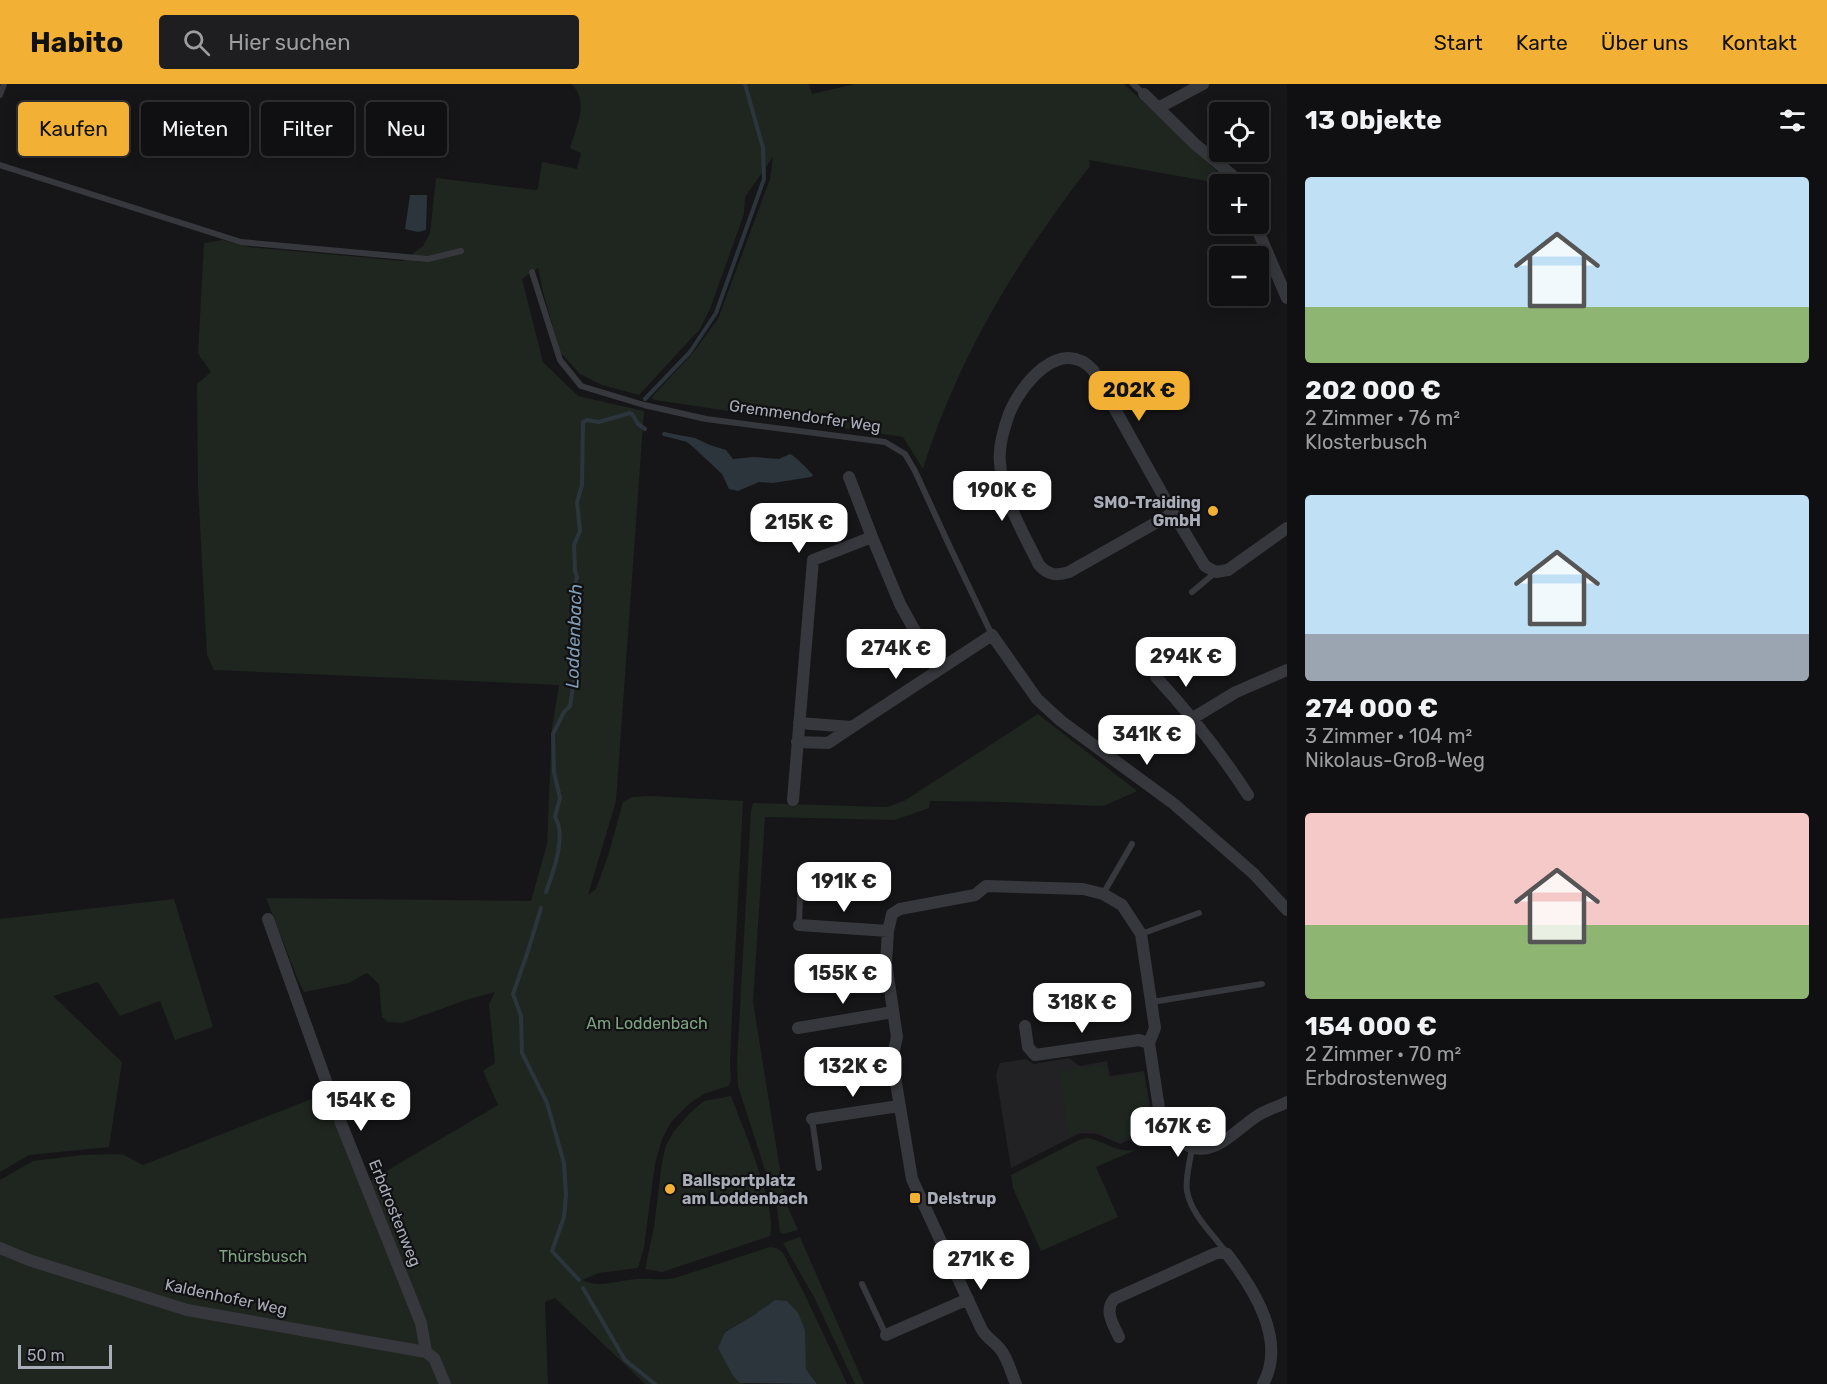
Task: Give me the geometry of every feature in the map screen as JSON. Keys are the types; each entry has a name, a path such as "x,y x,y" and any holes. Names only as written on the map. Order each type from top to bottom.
{"street":[{"path":"1158,108 1203,84"},
{"path":"1144,94 1195,144 1232,174"},
{"path":"1260,234 1287,298"},
{"path":"1173,513 1069,573 1060,575 1044,571 1005,494 999,461 1010,412 1036,375 1058,358 1078,358 1086,362 1093,370 1205,566 1216,572 1228,570 1287,528"},
{"path":"849,477 900,604 937,671"},
{"path":"793,800 813,560 872,537"},
{"path":"797,742 828,743 992,635"},
{"name":"Gremmendorfer Weg","path":"992,635 1037,699 1069,728 1174,804 1254,874 1287,910"},
{"path":"1193,718 1236,692 1286,674"},
{"path":"1156,678 1193,718 1248,795"},
{"path":"799,723 852,727"},
{"path":"1016,1384 1004,1354 984,1335 912,1179 892,1059 897,1037 886,963 888,931 892,915 900,909 975,896 986,886 1083,889 1103,894 1122,905 1141,934 1155,1028 1149,1043 1161,1121 1167,1132 1191,1149 1206,1148 1221,1144 1258,1115 1287,1102"},
{"name":"Erbdrostenweg","path":"268,919 341,1123 421,1323 420,1350 434,1358 445,1384"},
{"path":"799,925 888,931"},
{"path":"798,1028 893,1012"},
{"path":"1025,1026 1028,1047 1035,1055 1139,1040 1149,1043"},
{"path":"812,1119 899,1106"},
{"name":"Kaldenhofer Weg","path":"0,1248 29,1260 187,1310 420,1350"},
{"path":"1119,1337 1108,1311 1114,1299 1221,1252 1227,1254 1274,1315 1281,1333 1278,1363 1263,1384"},
{"path":"886,1335 968,1299"}],"lane":[{"path":"0,95 4,84"},
{"path":"1133,84 1144,94"},
{"path":"0,165 241,242 428,260 461,251"},
{"name":"Gremmendorfer Weg","path":"532,272 560,360 580,386 644,405 706,419 885,442 904,454 915,471 992,635"},
{"path":"1192,592 1216,572"},
{"path":"1103,894 1132,844"},
{"path":"799,925 801,872"},
{"path":"1141,934 1199,914"},
{"path":"1152,1002 1262,984"},
{"path":"812,1119 819,1168"},
{"path":"1191,1149 1186,1190 1198,1216 1227,1254"},
{"path":"862,1284 886,1335"}],"shaded area":[{"path":"410,195 427,195 426,230 418,232 405,229"},
{"path":"673,434 695,438 726,450 733,459 754,457 779,459 790,454 813,475 773,483 759,482 738,491 729,489 722,474 687,442 672,438"},
{"path":"1069,1058 1080,1066 1107,1061 1110,1076 1144,1071 1154,1129 1120,1144 1097,1134 1080,1133 1011,1168 996,1075 1000,1063 1026,1059 1034,1064"},
{"path":"775,1300 787,1301 798,1313 805,1330 806,1369 817,1384 740,1383 733,1376 718,1348 725,1332"}],"green space":[{"path":"571,84 809,84 812,94 855,84 1124,84 1220,174 1209,174 1209,181 1089,160 1090,166 1015,272 972,348 937,428 923,469 903,437 651,398 692,354 718,319 770,179 773,157 745,197 744,214 710,309 700,329 639,395 602,385 580,374 560,352 538,268 522,279 543,362 578,396 644,411 616,801 588,895 596,889 623,802 632,797 651,796 743,801 732,1015 731,1081 728,1086 704,1094 690,1103 671,1122 662,1139 655,1164 644,1247 638,1268 599,1273 582,1280 602,1284 637,1279 675,1278 770,1247 777,1248 783,1253 804,1293 847,1384 817,1384 806,1369 805,1355 775,1300 724,1332 733,1376 745,1384 645,1384 555,1298 545,1302 548,1384 0,1384 0,1180 33,1161 82,1155 122,1154 143,1165 327,1093 368,1182 498,1105 483,1071 495,1063 489,1004 495,992 402,1023 388,1022 382,1017 379,984 367,973 349,983 304,992 266,898 531,901 547,844 552,728 559,685 214,670 207,655 198,486 197,384 211,372 198,354 204,243 223,240 249,247 403,261 423,246 430,233 436,178 536,190 542,162 577,169 581,153 570,148 581,106 577,91"},
{"path":"1038,714 1137,791 1104,806 930,801 929,808 895,820 765,817 753,1002 785,1201 798,1230 780,1233 777,1207 738,1086 737,1062 753,803 887,807 904,801"},
{"path":"174,899 213,1027 175,1040 160,1001 120,1016 98,982 53,996 122,1062 109,1147 29,1155 0,1172 0,919"},
{"path":"1106,1064 1109,1079 1143,1072 1152,1127 1116,1141 1103,1134 1087,1130 1068,1136 1060,1071"},
{"path":"731,1096 764,1187 771,1223 770,1236 662,1272 645,1269 654,1227 666,1145 674,1131 704,1101"},
{"path":"1087,1138 1118,1149 1138,1149 1096,1167 1118,1217 1041,1251 1013,1188 1011,1175"},
{"path":"800,1237 864,1384 855,1384 814,1297 783,1243"}],"waterway":[{"name":"Loddenbach","path":"645,399 690,352 716,313 764,179 763,148 745,84"},
{"name":"Loddenbach","path":"546,892 555,865 560,834 555,817 560,798 554,772 553,734 564,712 570,706 575,674 573,616 578,596 575,584 577,577 574,545 580,531 577,502 582,485 583,422 587,420 599,422 630,413 645,429"},
{"path":"664,434 673,436"},
{"name":"Loddenbach","path":"541,908 513,994 521,1016 522,1053 547,1103 564,1163 566,1195 564,1217 552,1251 579,1280"},
{"name":"Loddenbach","path":"583,1288 625,1360 655,1384"}],"place":[{"name":"SMO-Traiding GmbH","path":"1213,511"},
{"name":"Ballsportplatz am Loddenbach","path":"670,1189"},
{"name":"Delstrup","path":"915,1198"}],"park label":[{"name":"Am Loddenbach","path":"647,1023"},
{"name":"Thürsbusch","path":"263,1256"}]}
